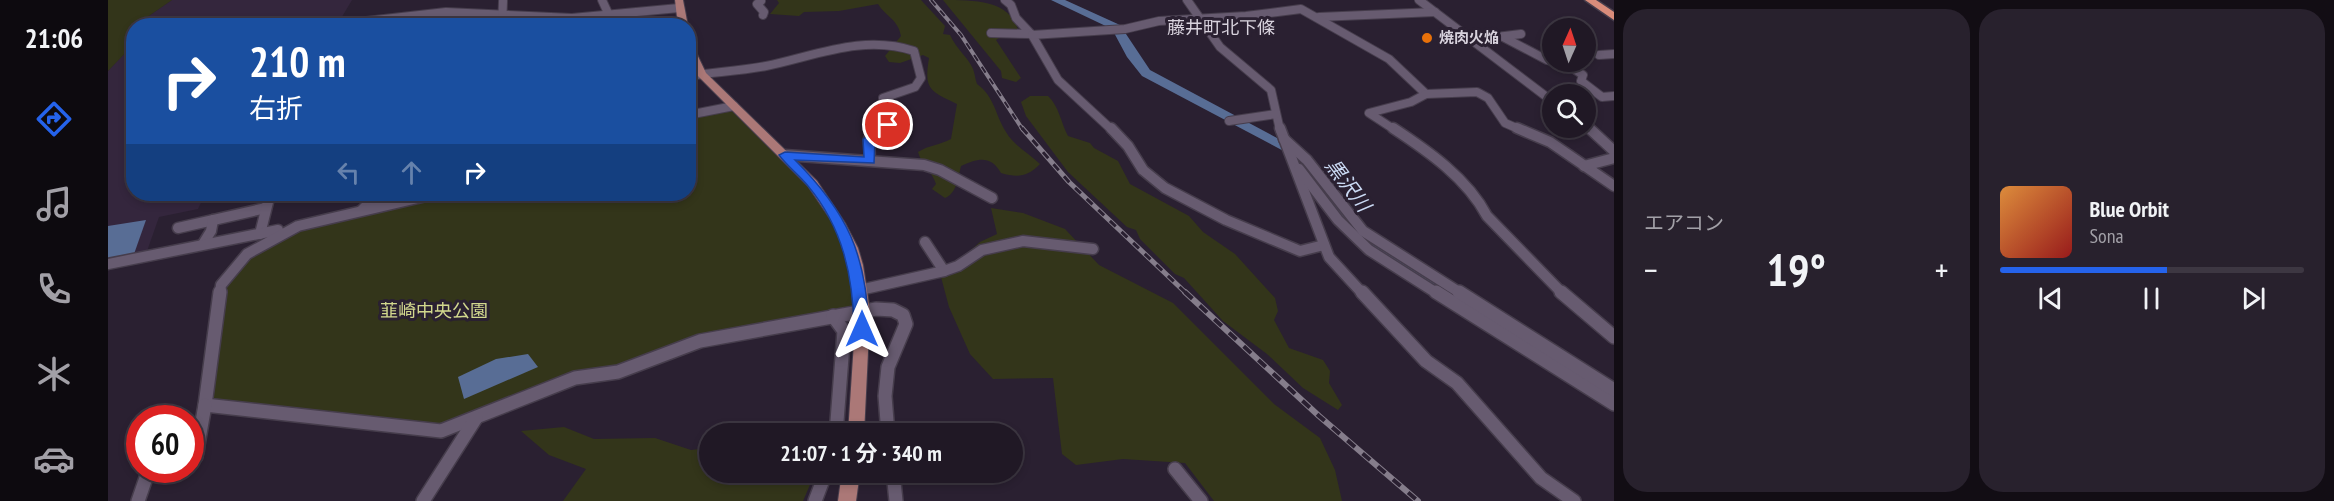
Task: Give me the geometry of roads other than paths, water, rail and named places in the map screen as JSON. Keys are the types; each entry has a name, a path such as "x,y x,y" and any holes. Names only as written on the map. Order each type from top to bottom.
{"highway":[{"path":"1590,0 1614,17"}],"main road":[{"path":"696,76 734,106 813,184 838,223 856,264 863,311 857,423"},
{"path":"847,501 849,483"}],"street":[{"path":"602,0 612,18"},
{"path":"1005,0 1011,5 1016,18 1032,34 1058,80 1089,106 1128,146 1143,170 1165,188 1226,220 1300,251 1324,245"},
{"path":"1187,0 1220,47 1271,90 1287,148 1329,258 1426,361 1457,383 1540,478 1574,501"},
{"path":"1281,0 1292,9"},
{"path":"1419,0 1542,93"},
{"path":"503,1 503,18"},
{"path":"761,1 757,4 765,12 763,15"},
{"path":"387,18 419,14 503,14 546,18 611,15 679,4"},
{"path":"991,33 1032,34 1125,29 1136,27 1139,23 1246,16 1301,9 1319,17 1389,59 1426,94"},
{"path":"1319,17 1436,12"},
{"path":"1472,40 1521,34"},
{"path":"1503,37 1547,60 1568,65 1583,75 1581,81 1602,97 1614,96"},
{"path":"696,75 765,67 840,48 896,44 914,51 921,78 915,87 883,98 888,125 883,133 869,139 870,160"},
{"path":"1599,55 1614,54"},
{"path":"1614,186 1550,142 1505,123 1488,98 1477,92 1426,94 1411,102 1369,113 1397,130 1458,177 1479,201 1487,216 1555,286 1614,337"},
{"path":"696,113 734,106"},
{"path":"1235,120 1276,114"},
{"path":"1596,135 1614,151"},
{"path":"1287,148 1338,220 1369,250 1548,355 1614,390"},
{"path":"1287,148 1309,159 1348,216 1363,231 1548,355 1614,404"},
{"path":"785,155 924,165 940,170 992,198"},
{"path":"1584,166 1614,158"},
{"path":"260,234 268,201"},
{"path":"362,210 371,201"},
{"path":"108,264 298,226 403,201"},
{"path":"178,228 266,208"},
{"path":"203,244 211,231 213,220"},
{"path":"298,226 247,254 236,264 221,285 204,411 222,408 441,431 575,378 618,372 700,340 765,331 876,309 898,312 904,317 906,324 887,367 885,385 887,423"},
{"path":"860,290 944,271 958,266 982,250 1023,241 1093,249"},
{"path":"925,242 944,271"},
{"path":"832,316 844,331 837,423"},
{"path":"423,501 476,418"},
{"path":"1175,470 1201,501"},
{"path":"138,501 144,483"},
{"path":"814,501 821,483"},
{"path":"894,483 896,501"}],"water":[{"path":"146,220 134,254 108,260 108,226"},
{"path":"528,354 538,367 464,399 458,377 496,359"}],"waterway":[{"name":"黒沢川","path":"1056,0 1116,27 1133,57 1146,73 1298,153"},
{"name":"黒沢川","path":"1321,183 1356,231 1376,247 1470,306"}],"railway":[{"path":"931,0 961,35 1023,130"},
{"path":"1022,128 1069,182 1187,294"},
{"path":"1185,292 1319,416 1418,501"}],"place":[{"name":"焼肉火焔","path":"1427,38"}],"district":[{"name":"藤井町北下條","path":"1221,28"}],"park label":[{"name":"韮崎中央公園","path":"434,311"}]}
